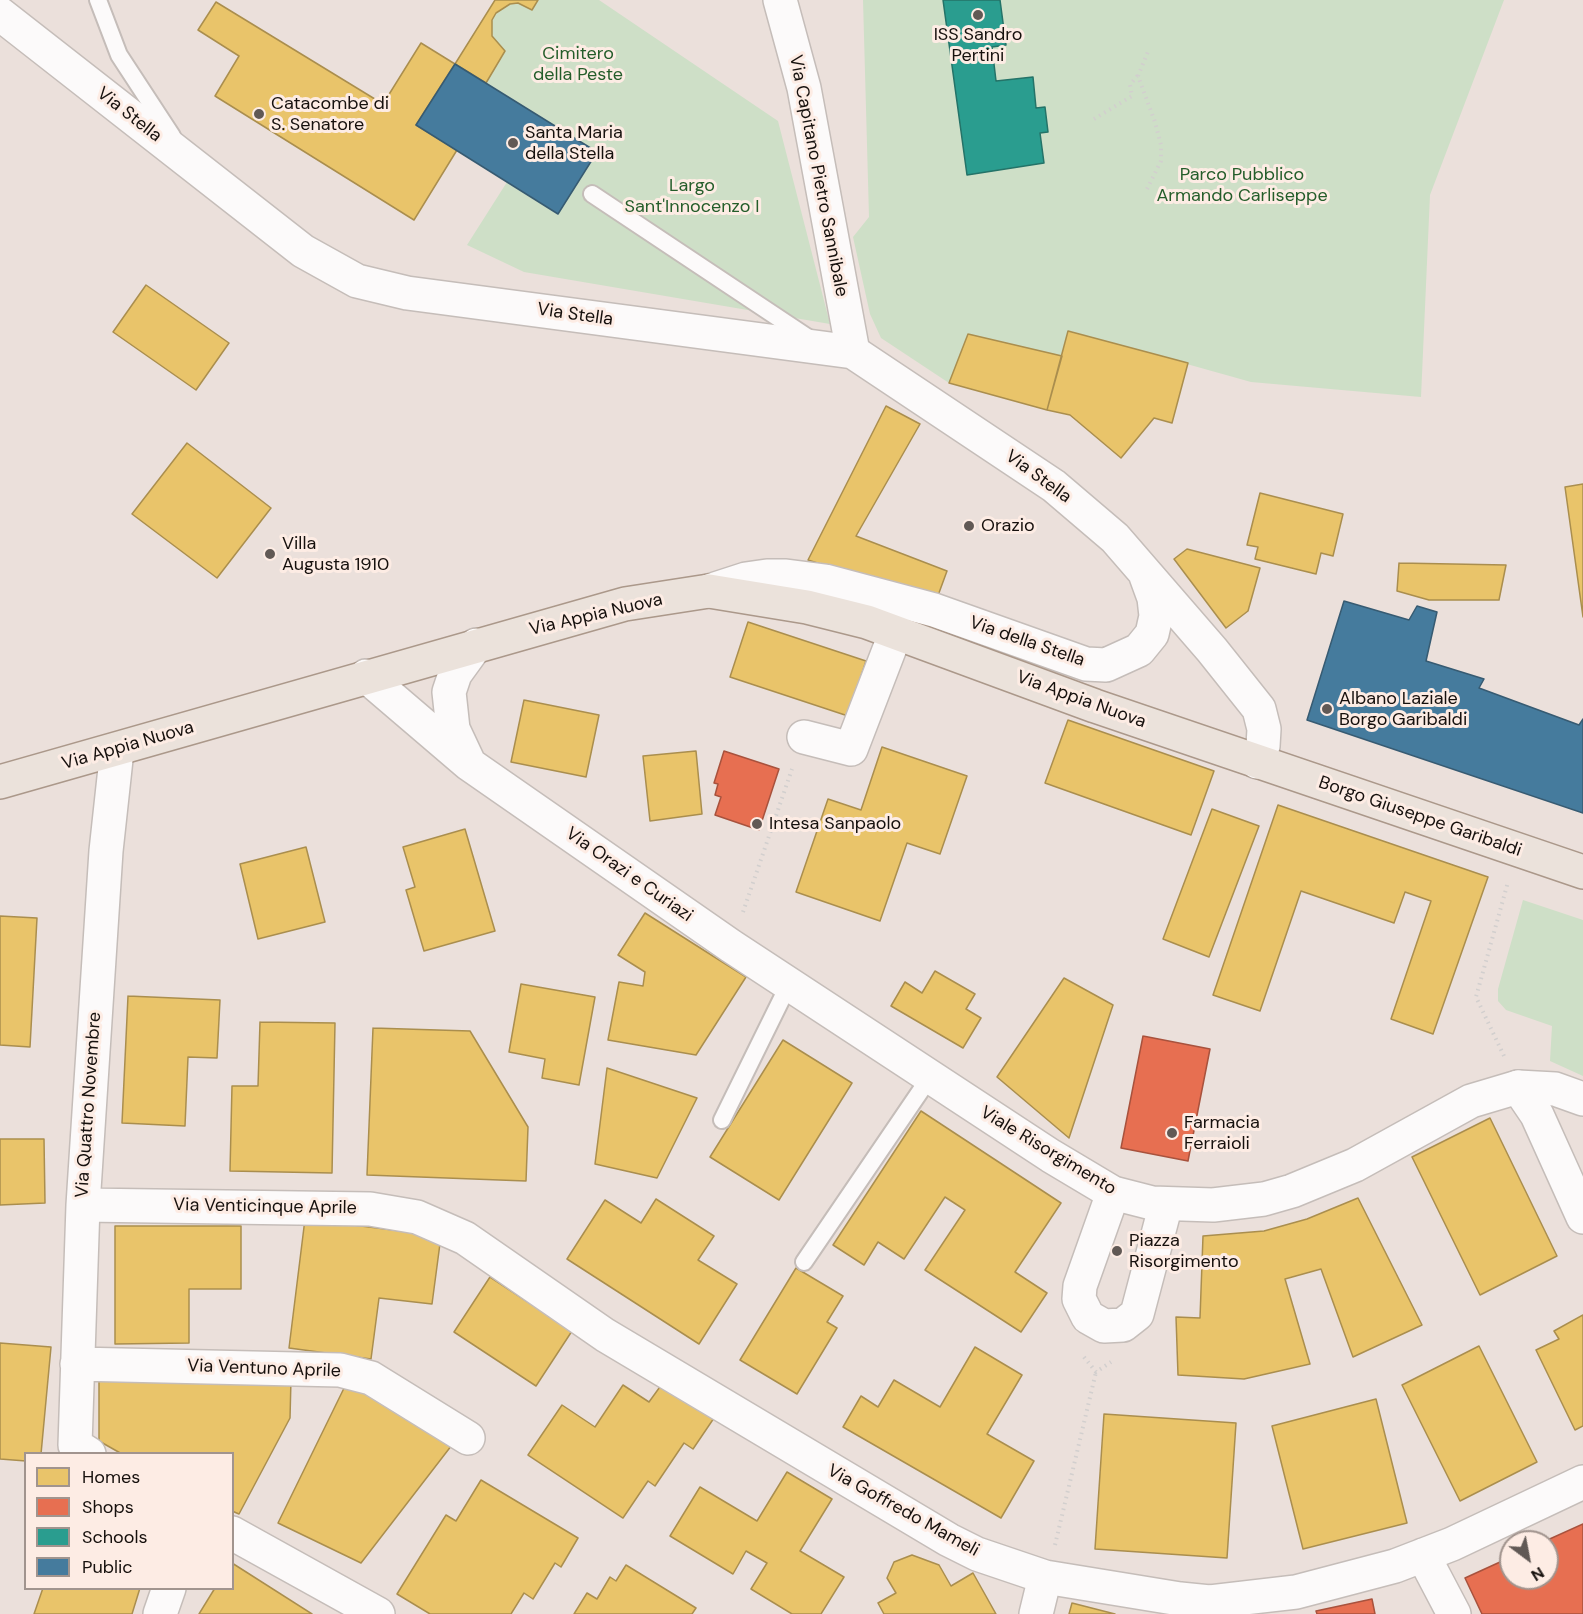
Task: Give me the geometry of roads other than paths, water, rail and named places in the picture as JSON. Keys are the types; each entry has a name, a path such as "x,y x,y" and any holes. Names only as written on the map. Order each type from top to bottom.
{"main road":[{"name":"Via Appia Nuova","path":"0,782 625,604 709,591 807,607 896,632 1095,706 1257,762"},
{"name":"Borgo Giuseppe Garibaldi","path":"1257,762 1583,872"}],"street":[{"name":"Via Capitano Pietro Sannibale","path":"780,0 804,88 838,350"},
{"name":"Via Stella","path":"7,14 189,162 317,261 372,286 406,293 838,350 1054,486 1115,538 1144,572"},
{"name":"Via della Stella","path":"709,591 746,579 767,576 825,581 934,610 1086,664 1106,665 1139,650 1152,634 1156,616 1154,598 1144,572"},
{"path":"1144,572 1212,650 1259,709 1264,729 1263,747 1257,762"},
{"path":"804,737 850,749 896,632"},
{"path":"469,764 453,729 449,692 455,674 476,645"},
{"name":"Via Orazi e Curiazi","path":"366,676 469,764 789,984"},
{"name":"Via Quattro Novembre","path":"86,1452 75,1445 83,1205 106,851 117,750"},
{"name":"Viale Risorgimento","path":"789,984 1051,1156 1113,1193 1166,1204 1231,1204 1293,1191 1355,1165 1471,1101 1518,1087 1578,1094"},
{"path":"1518,1087 1537,1115 1583,1218"},
{"path":"1113,1193 1080,1286 1079,1299 1088,1317 1104,1326 1123,1325 1137,1314 1166,1204"},
{"name":"Via Venticinque Aprile","path":"83,1205 370,1209 417,1217 445,1227"},
{"name":"Via Goffredo Mameli","path":"445,1227 465,1238 605,1335 907,1516 977,1554 1045,1577 1180,1599 1241,1600 1296,1592 1366,1576 1423,1555 1583,1482"},
{"name":"Via Ventuno Aprile","path":"77,1364 340,1370 371,1378 468,1438"},
{"path":"234,1534 378,1614"},
{"path":"1423,1555 1454,1614"},
{"path":"1036,1614 1045,1577"},
{"path":"160,1614 168,1590"}],"lane":[{"path":"98,0 119,55 189,162"},
{"path":"592,194 838,350"},
{"path":"722,1120 789,984"},
{"path":"804,1262 930,1077"}],"place":[{"name":"ISS Sandro Pertini","path":"978,15"},
{"name":"Catacombe di S. Senatore","path":"259,114"},
{"name":"Santa Maria della Stella","path":"513,143"},
{"name":"Orazio","path":"969,526"},
{"name":"Villa Augusta 1910","path":"270,554"},
{"name":"Albano Laziale Borgo Garibaldi","path":"1327,709"},
{"name":"Intesa Sanpaolo","path":"757,824"},
{"name":"Farmacia Ferraioli","path":"1172,1133"},
{"name":"Piazza Risorgimento","path":"1117,1251"}],"park label":[{"name":"Cimitero della Peste","path":"578,64"},
{"name":"Parco Pubblico Armando Carliseppe","path":"1242,186"},
{"name":"Largo Sant'Innocenzo I","path":"692,196"}]}
